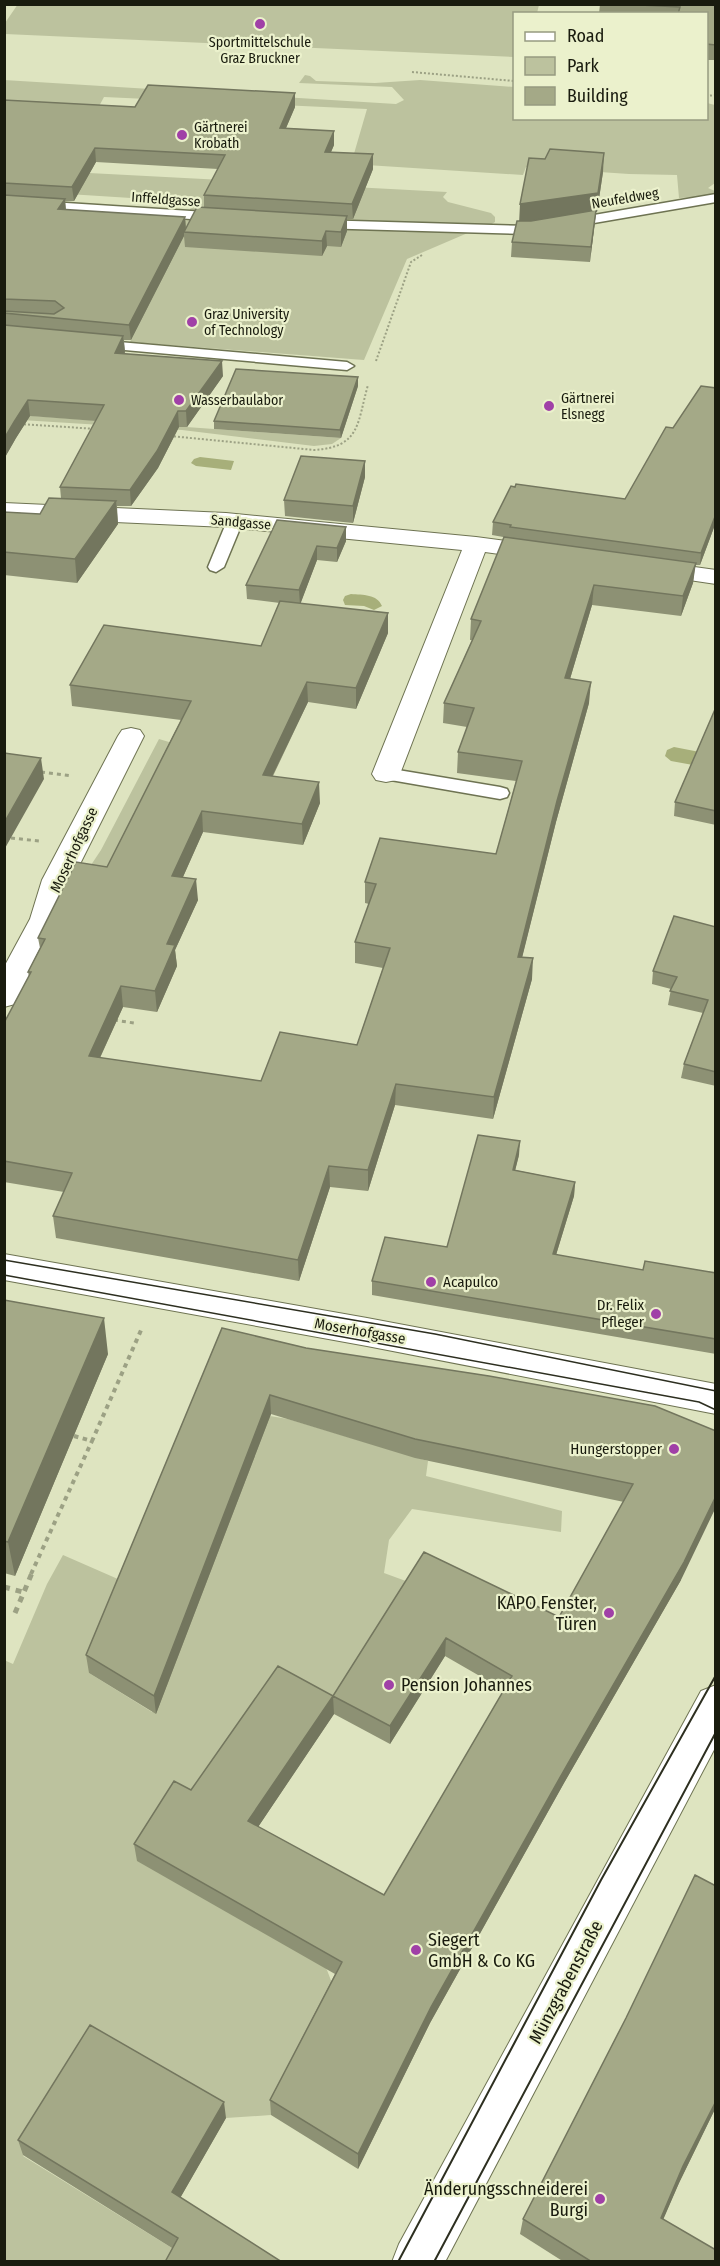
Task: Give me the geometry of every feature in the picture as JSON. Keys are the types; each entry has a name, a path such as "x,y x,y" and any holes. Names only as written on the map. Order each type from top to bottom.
{"street":[{"name":"Sandgasse","path":"4,510 235,521 476,544 564,556"},
{"path":"386,774 476,544"},
{"path":"634,566 716,578"},
{"name":"Moserhofgasse","path":"4,998 45,919 57,880 131,736"},
{"name":"Moserhofgasse","path":"4,1268 389,1336 716,1399"},
{"name":"Münzgrabenstraße","path":"417,2262 716,1704"}],"lane":[{"name":"Neufeldweg","path":"308,224 530,230 716,198"},
{"name":"Inffeldgasse","path":"4,203 237,219"},
{"path":"78,342 347,366"},
{"path":"216,567 235,521"},
{"path":"386,774 500,793"}],"path":[{"path":"412,72 513,81"},
{"path":"35,771 55,774"},
{"path":"106,1019 134,1023"},
{"path":"15,1613 138,1340"},
{"path":"74,1436 92,1441"},
{"path":"4,1587 23,1592"}],"green space":[{"name":"Sportmittelschule Graz Bruckner","path":"18,4 539,4 537,12 513,12 513,57 5,34 5,23"},
{"path":"305,75 316,81 375,83 420,80 513,87 513,120 708,120 708,103 715,105 715,183 708,188 715,191 715,196 679,198 677,175 526,167 523,175 351,164 367,109 104,97 97,110 5,105 4,80 396,104 404,100 392,87 299,83"},
{"path":"4,164 89,173 447,192 443,197 448,202 491,213 495,217 495,222 490,225 275,219 189,211 194,202 5,190"},
{"path":"180,221 385,231 470,232 407,259 364,360 130,342 155,292"},
{"path":"5,414 341,438 332,444 314,446 182,430 5,419"},
{"path":"159,739 179,745 114,877 79,883 101,850"},
{"path":"270,1416 288,1419 428,1461 426,1476 562,1511 561,1532 412,1509 389,1540 384,1573 414,1584 334,1714 279,1685 206,1789 327,1970 335,1991 271,2115 226,2118 94,2042 23,2156 180,2253 176,2261 5,2261 4,1660 13,1664 47,1584 63,1555 127,1583 89,1673 152,1712 160,1703"}],"shaded area":[{"path":"200,457 234,461 231,470 196,466 191,463"},
{"path":"351,594 373,597 382,606 374,610 364,606 345,605 343,600 345,596"},
{"path":"674,747 715,755 715,769 671,761 665,756 667,750"}],"building":[{"path":"620,4 716,4 716,45 708,44 708,12 679,12 680,7"},
{"path":"148,85 295,93 280,128 334,131 325,152 373,154 352,204 204,195 225,155 95,148 72,187 4,183 4,100 135,107"},
{"path":"550,149 604,153 598,193 520,204 529,158 545,159"},
{"path":"4,195 65,199 58,209 185,217 129,325 4,313 4,311 54,314 64,308 55,301 4,299"},
{"path":"197,207 347,216 341,232 326,231 322,241 184,232"},
{"path":"596,210 591,247 512,242 517,221 531,221"},
{"path":"4,325 123,336 115,353 222,361 186,411 178,411 157,451 130,490 60,487 104,405 28,400 4,439"},
{"path":"236,369 358,377 340,430 214,421"},
{"path":"701,386 716,388 716,514 701,553 510,527 511,525 493,522 511,486 515,487 516,484 625,499 666,427 673,428"},
{"path":"301,456 365,461 353,506 284,500"},
{"path":"49,498 116,501 75,559 4,552 4,512 40,514"},
{"path":"277,520 346,527 337,548 317,546 299,590 246,585"},
{"path":"504,537 696,563 683,596 594,585 565,678 591,682 557,801 518,957 533,958 494,1097 396,1084 368,1170 329,1166 298,1260 53,1216 72,1173 4,1161 4,1023 31,972 28,972 45,939 38,938 76,862 107,867 191,701 70,685 104,625 261,646 280,601 388,613 356,688 307,682 263,775 319,782 302,824 202,811 172,876 196,879 167,944 175,945 155,991 121,986 89,1056 261,1081 280,1032 357,1045 390,948 355,942 376,884 365,882 380,838 496,854 522,761 458,752 474,708 444,703 481,621 471,619"},
{"path":"716,707 716,811 675,802"},
{"path":"4,753 41,758 4,823"},
{"path":"674,916 716,927 716,1072 684,1064 708,1000 670,991 677,977 653,971"},
{"path":"478,1135 520,1141 513,1170 575,1182 553,1254 643,1270 645,1261 716,1273 716,1339 372,1281 385,1237 447,1247"},
{"path":"4,1300 104,1318 8,1542 4,1541"},
{"path":"222,1328 306,1348 489,1376 655,1406 716,1431 716,1496 684,1562 431,2007 358,2154 270,2100 342,1962 134,1844 174,1781 191,1790 278,1666 333,1696 424,1552 559,1617 633,1484 415,1439 270,1395 154,1696 86,1655","holes":["446,1638 512,1676 384,1895 248,1821 333,1696 390,1726"]},
{"path":"695,1875 716,1886 716,2101 683,2166 661,2218 716,2250 716,2262 592,2262 523,2219 626,2018"},
{"path":"90,2025 224,2102 172,2192 282,2262 165,2262 178,2238 18,2140"}],"tram line":[{"path":"4,1260 435,1334 716,1391"},
{"path":"4,1275 699,1402 716,1410"},
{"path":"398,2262 601,1880 716,1675"},
{"path":"434,2262 716,1732"}],"place":[{"name":"Sportmittelschule Graz Bruckner","path":"260,24"},
{"name":"Gärtnerei Krobath","path":"182,135"},
{"name":"Graz University of Technology","path":"192,322"},
{"name":"Wasserbaulabor","path":"179,400"},
{"name":"Gärtnerei Elsnegg","path":"549,406"},
{"name":"Acapulco","path":"431,1282"},
{"name":"Dr. Felix Pfleger","path":"656,1314"},
{"name":"Hungerstopper","path":"674,1449"},
{"name":"KAPO Fenster, Türen","path":"609,1613"},
{"name":"Pension Johannes","path":"389,1685"},
{"name":"Siegert GmbH & Co KG","path":"416,1950"},
{"name":"Änderungsschneiderei Burgi","path":"600,2199"}]}
